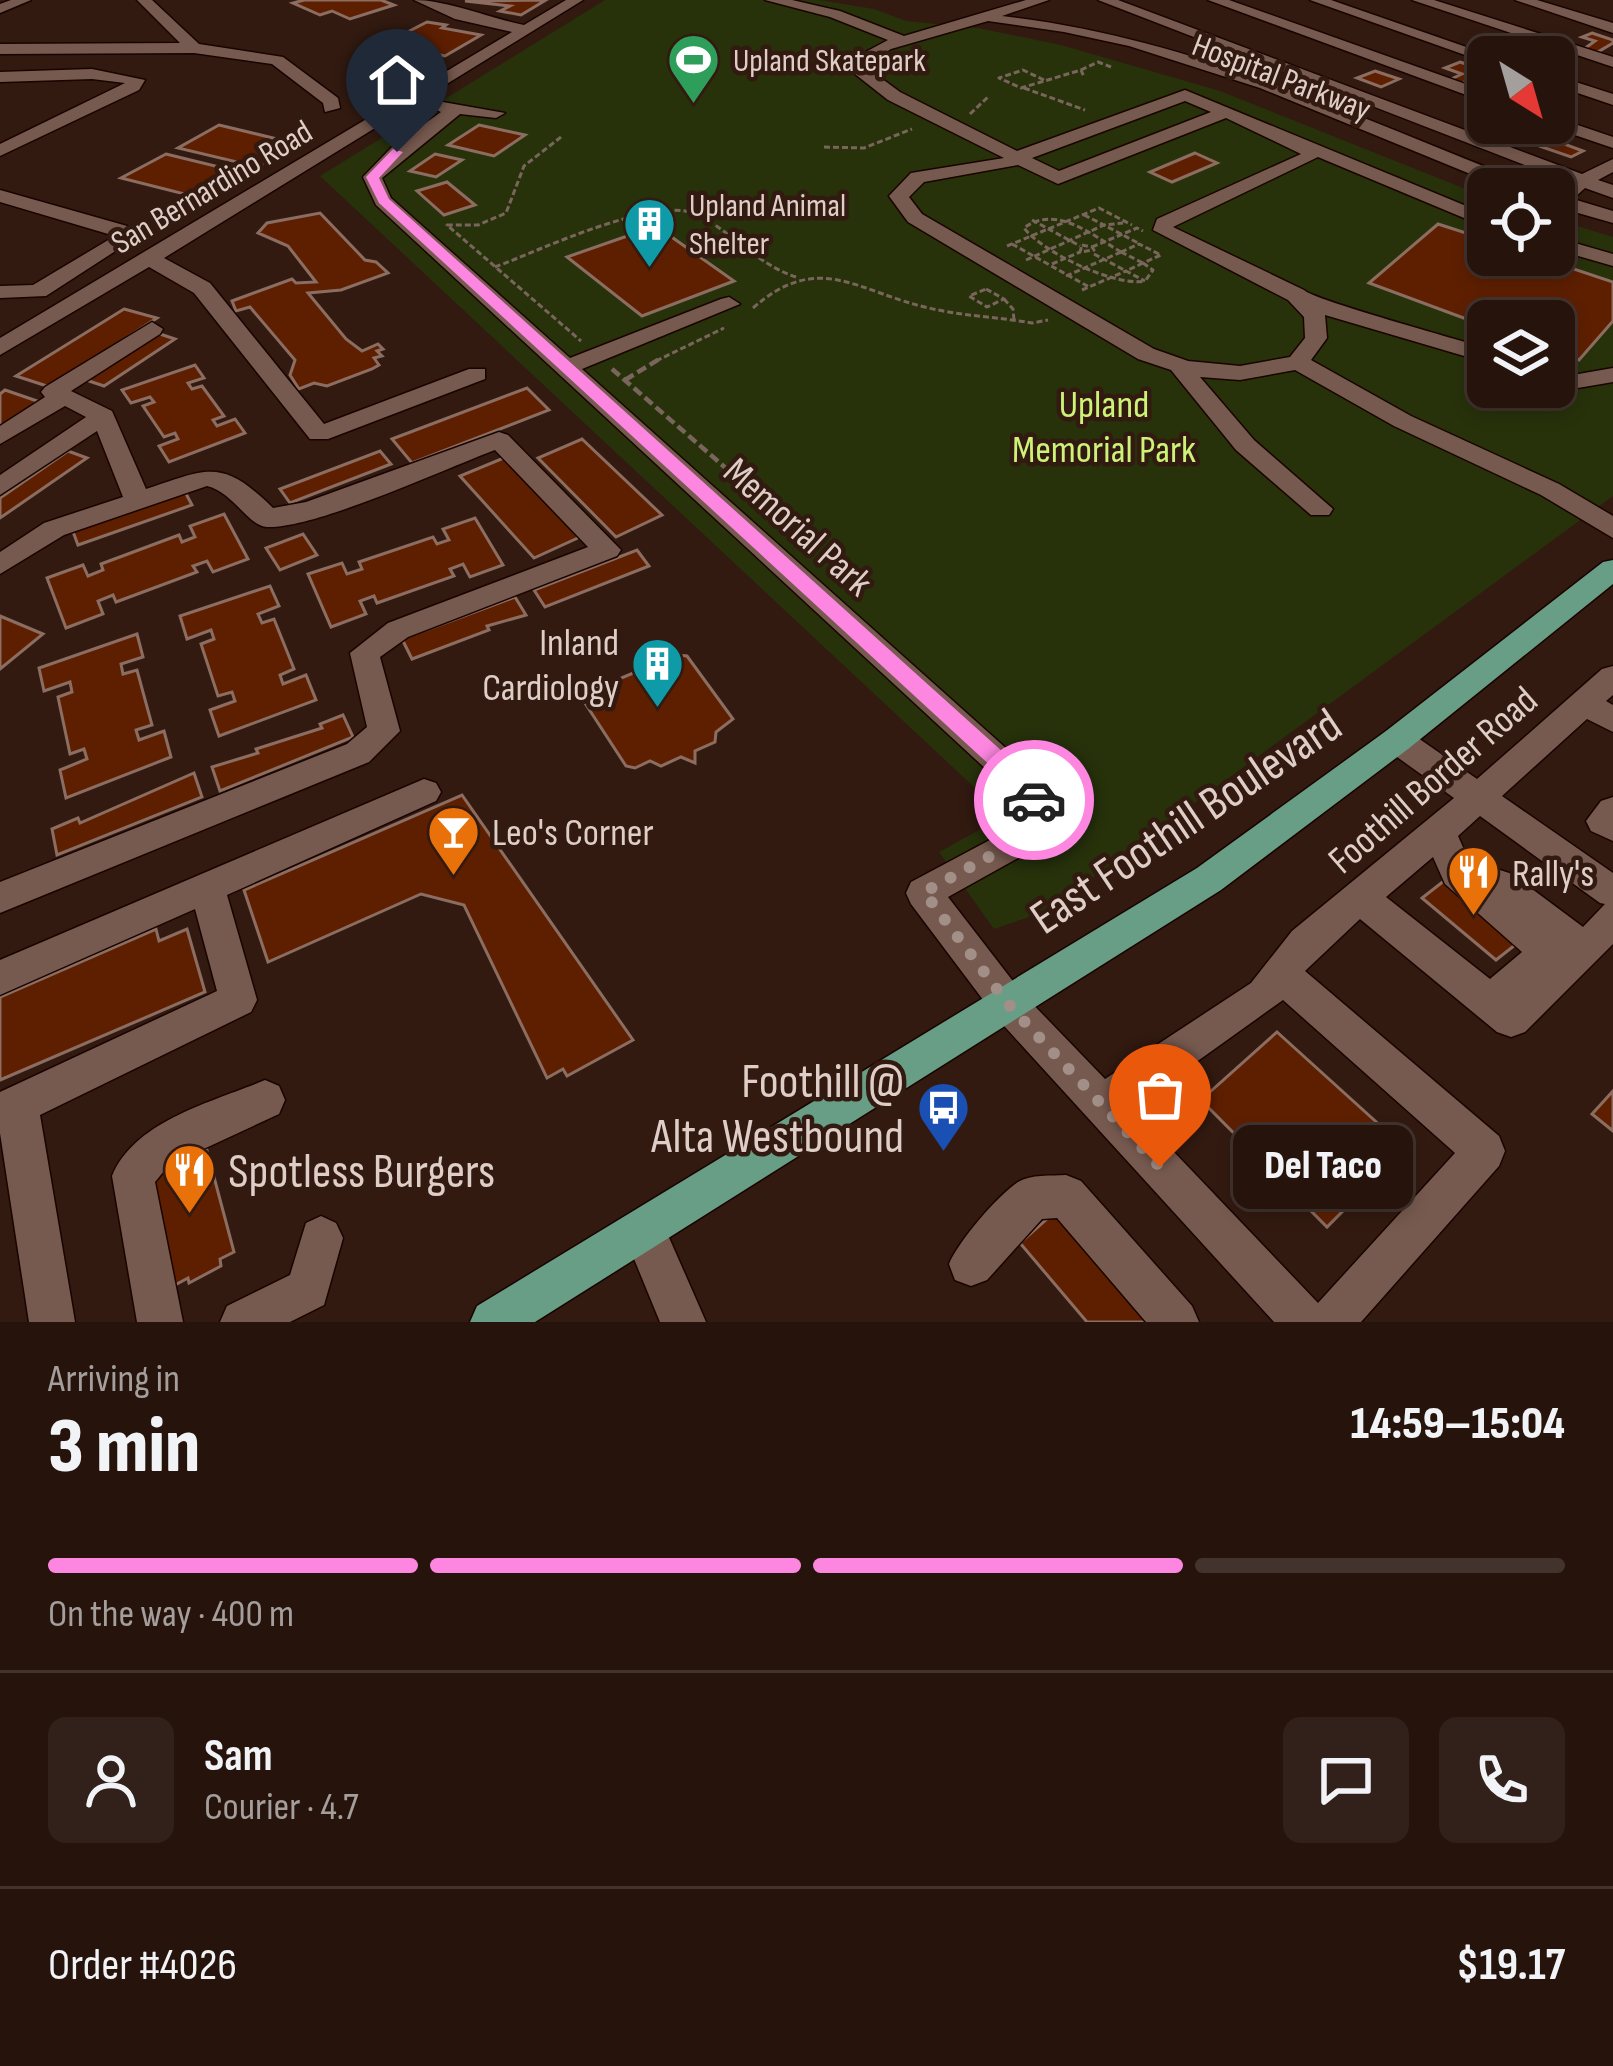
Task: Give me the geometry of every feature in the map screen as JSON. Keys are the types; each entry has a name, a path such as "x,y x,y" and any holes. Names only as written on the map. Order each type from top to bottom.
{"main road":[{"name":"East Foothill Boulevard","path":"493,1322 1209,879 1397,740 1613,569"}],"street":[{"path":"0,10 24,0"},
{"path":"144,0 194,48"},
{"path":"421,0 460,16 524,30"},
{"name":"San Bernardino Road","path":"0,348 576,0"},
{"path":"772,0 835,14 904,40"},
{"path":"1042,0 904,40 876,50 860,64 868,80 1058,178 1227,112"},
{"path":"1105,0 1613,192"},
{"path":"1215,0 1467,90"},
{"path":"1317,0 1467,51"},
{"path":"1419,0 1613,62"},
{"path":"1522,0 1613,28"},
{"name":"Hospital Parkway","path":"977,19 1173,66 1467,168"},
{"path":"0,49 194,48 251,55 279,70 320,105 331,107 363,129"},
{"path":"0,77 92,74 137,80 0,151"},
{"path":"1575,87 1613,100"},
{"path":"1310,149 1310,156 1297,163 1164,223 1163,230 1296,295 1315,316 1316,338 1298,362 1274,370 1218,375 1182,369 1146,354 915,218 899,196 918,177 988,169 1185,95 1467,213"},
{"path":"411,100 496,112"},
{"name":"Memorial Park","path":"456,109 397,152 372,177 383,201 578,358 1027,786 1039,809 1035,832 924,892 1009,1005"},
{"path":"1278,133 1321,115"},
{"name":"Hospital Parkway","path":"1321,115 1467,179"},
{"path":"6,123 43,129"},
{"path":"1575,129 1613,143"},
{"path":"1575,187 1613,165"},
{"path":"0,196 120,230 127,237 47,287 27,294 0,292"},
{"path":"1575,210 1613,217"},
{"path":"1575,213 1613,227"},
{"path":"1575,249 1613,260"},
{"path":"149,258 202,288 320,434 477,374"},
{"path":"1305,305 1351,313 1467,349"},
{"path":"578,358 738,311"},
{"path":"136,500 103,416 53,392 152,329"},
{"path":"1298,362 1438,438 1480,451 1582,506 1613,529"},
{"path":"1182,369 1226,429 1267,471 1320,509"},
{"path":"1575,381 1613,375"},
{"path":"0,437 64,396"},
{"path":"0,487 103,416"},
{"path":"1438,438 1463,463 1564,519 1613,538"},
{"path":"0,565 54,529 206,478 233,484 267,518 311,510 499,440 607,550 398,629 365,653 365,676 380,705 384,731 358,753 0,898"},
{"name":"Foothill Border Road","path":"1101,1105 1264,995 1293,958 1360,898 1450,854 1479,797 1598,711 1613,677"},
{"path":"1397,740 1613,892"},
{"path":"0,978 424,792"},
{"path":"1613,811 1604,820 1613,827"},
{"path":"1450,854 1483,872 1586,950"},
{"path":"1450,854 1540,945 1541,957 1491,1003"},
{"path":"52,1322 9,1109 238,1000 207,888"},
{"path":"1360,898 1511,1019 1586,950 1613,916"},
{"path":"1293,958 1484,1151 1331,1322"},
{"path":"1009,1005 1305,1322"},
{"path":"160,1322 133,1176 154,1150 265,1100"},
{"path":"971,1264 1032,1198 1066,1196 1176,1322"},
{"path":"645,1232 683,1322"},
{"path":"243,1322 308,1288 321,1238"}],"path":[{"path":"1020,88 1098,62 1111,67"},
{"path":"1086,66 1095,70"},
{"path":"1044,80 1023,70 999,78 1096,112"},
{"path":"1081,70 1084,77"},
{"path":"962,121 988,97"},
{"path":"824,147 864,148 886,135 923,126"},
{"path":"561,137 524,166 506,213 478,225 447,225 495,267 578,358"},
{"path":"495,267 647,212 682,207 754,250 776,272 848,280 933,309 1051,320"},
{"path":"996,251 1100,208 1146,237 1055,278"},
{"path":"1072,294 1161,255 1084,215"},
{"path":"1032,220 1147,282"},
{"path":"1032,220 1066,222 1154,273 1147,282 1130,284 1108,278 1031,236 1024,227 1032,220"},
{"path":"1080,249 1030,270 1025,261 1104,225 1134,226"},
{"path":"1092,250 1134,226"},
{"path":"1012,244 1089,287"},
{"path":"625,380 796,277"},
{"path":"1004,299 987,307 969,296 986,289 1004,299 1013,308 1015,320"},
{"path":"604,361 743,482"}],"green space":[{"name":"Upland Memorial Park","path":"605,0 819,0 874,9 906,21 978,28 1061,45 1220,91 1467,190 1467,276 1575,276 1575,225 1613,237 1613,496 1049,910 994,929 939,852 1005,816 320,176"}],"building":[{"path":"381,0 394,5 350,19 332,11 320,15 293,3"},
{"path":"546,0 521,15 500,11 510,6 465,1"},
{"path":"427,22 481,35 445,56 384,44"},
{"path":"1592,33 1613,43 1596,53 1584,49 1595,41 1582,37"},
{"path":"1467,64 1467,80 1461,84 1449,80 1462,74 1445,68"},
{"path":"1375,71 1399,79 1381,87 1357,78"},
{"path":"219,125 298,144 258,167 178,148"},
{"path":"479,125 525,135 494,156 448,145"},
{"path":"1564,144 1583,151 1571,157 1542,147"},
{"path":"1195,153 1217,163 1172,182 1150,172"},
{"path":"166,154 248,174 204,199 121,178"},
{"path":"435,154 462,160 436,177 410,171"},
{"path":"447,182 475,205 444,215 417,191"},
{"path":"320,213 365,260 376,262 388,273 341,290 308,293 362,351 378,344 383,349 377,351 382,356 374,358 379,365 372,369 327,386 314,383 299,389 290,375 295,360 250,307 236,311 232,301 292,279 316,282 288,246 258,233 267,223"},
{"path":"1438,224 1467,233 1467,276 1575,276 1575,269 1613,282 1613,321 1579,360 1575,359 1575,300 1467,300 1467,319 1369,283"},
{"name":"Upland Animal Shelter","path":"656,226 734,281 642,316 567,257"},
{"path":"124,309 157,318 50,387 16,376"},
{"path":"157,333 175,339 104,386 86,380"},
{"path":"195,365 204,378 188,383 192,389 202,386 224,416 213,420 217,426 235,419 245,433 169,462 159,446 178,439 175,433 164,437 143,406 154,402 150,397 131,403 122,390"},
{"path":"527,388 549,410 412,463 392,439"},
{"path":"5,390 40,402 0,427 0,394"},
{"path":"582,439 662,515 616,537 538,458"},
{"path":"68,451 87,458 0,518 0,498"},
{"path":"380,451 391,464 290,503 280,489"},
{"path":"506,457 582,536 534,558 460,476"},
{"path":"184,490 192,505 78,545 72,529"},
{"path":"224,514 248,559 213,572 207,561 193,566 197,572 116,602 113,595 98,601 103,614 66,628 47,578 83,565 88,576 103,570 101,564 179,535 182,542 195,537 190,526"},
{"path":"475,518 503,565 470,577 463,564 450,569 454,576 377,603 374,596 360,601 366,614 331,627 308,574 342,563 347,574 362,569 359,562 433,537 437,544 449,540 443,529"},
{"path":"303,534 317,555 280,570 266,548"},
{"path":"637,550 649,566 545,607 534,590"},
{"path":"270,586 279,606 258,614 262,623 274,619 294,669 280,675 283,684 306,675 316,700 219,736 210,710 235,701 232,692 218,696 201,644 214,639 211,630 187,639 180,616"},
{"path":"515,597 526,615 487,626 489,630 412,659 402,639"},
{"path":"0,616 43,634 0,669"},
{"path":"137,634 143,657 121,664 123,674 137,670 152,725 136,730 139,740 164,731 171,757 66,798 60,770 87,759 84,749 70,754 58,697 72,692 70,682 44,691 39,668"},
{"name":"Inland Cardiology","path":"676,655 687,656 733,719 716,732 715,742 695,751 695,763 681,757 661,766 650,761 635,768 626,766 583,700 588,692"},
{"path":"343,715 353,737 220,791 212,767 322,728 320,724"},
{"path":"194,773 202,797 57,855 52,829 78,818 80,823"},
{"path":"462,795 633,1040 567,1076 563,1069 547,1078 464,905 421,894 268,962 244,890"},
{"name":"Rally's","path":"1449,877 1524,938 1496,960 1422,898"},
{"path":"156,929 159,941 187,929 205,992 0,1080 0,997"},
{"path":"1277,1032 1405,1148 1327,1227 1201,1100"},
{"path":"1613,1091 1613,1131 1592,1114"},
{"name":"Spotless Burgers","path":"206,1147 234,1252 220,1259 221,1266 175,1285 150,1175"},
{"path":"1065,1203 1162,1322 1087,1322 1020,1243"}],"way so far":[{"path":"1034,800 1039,809 1035,832 924,892 1009,1005 1160,1167"}],"place":[{"name":"Upland Skatepark","path":"694,105"},
{"name":"Upland Animal Shelter","path":"650,269"},
{"name":"Inland Cardiology","path":"658,709"},
{"name":"Leo's Corner","path":"453,877"},
{"name":"Rally's","path":"1473,918"},
{"name":"Foothill @ Alta Westbound","path":"943,1154"},
{"name":"Del Taco","path":"1160,1167"},
{"name":"Spotless Burgers","path":"189,1216"}],"route":[{"path":"397,152 372,177 383,201 1027,786 1034,800"}]}
